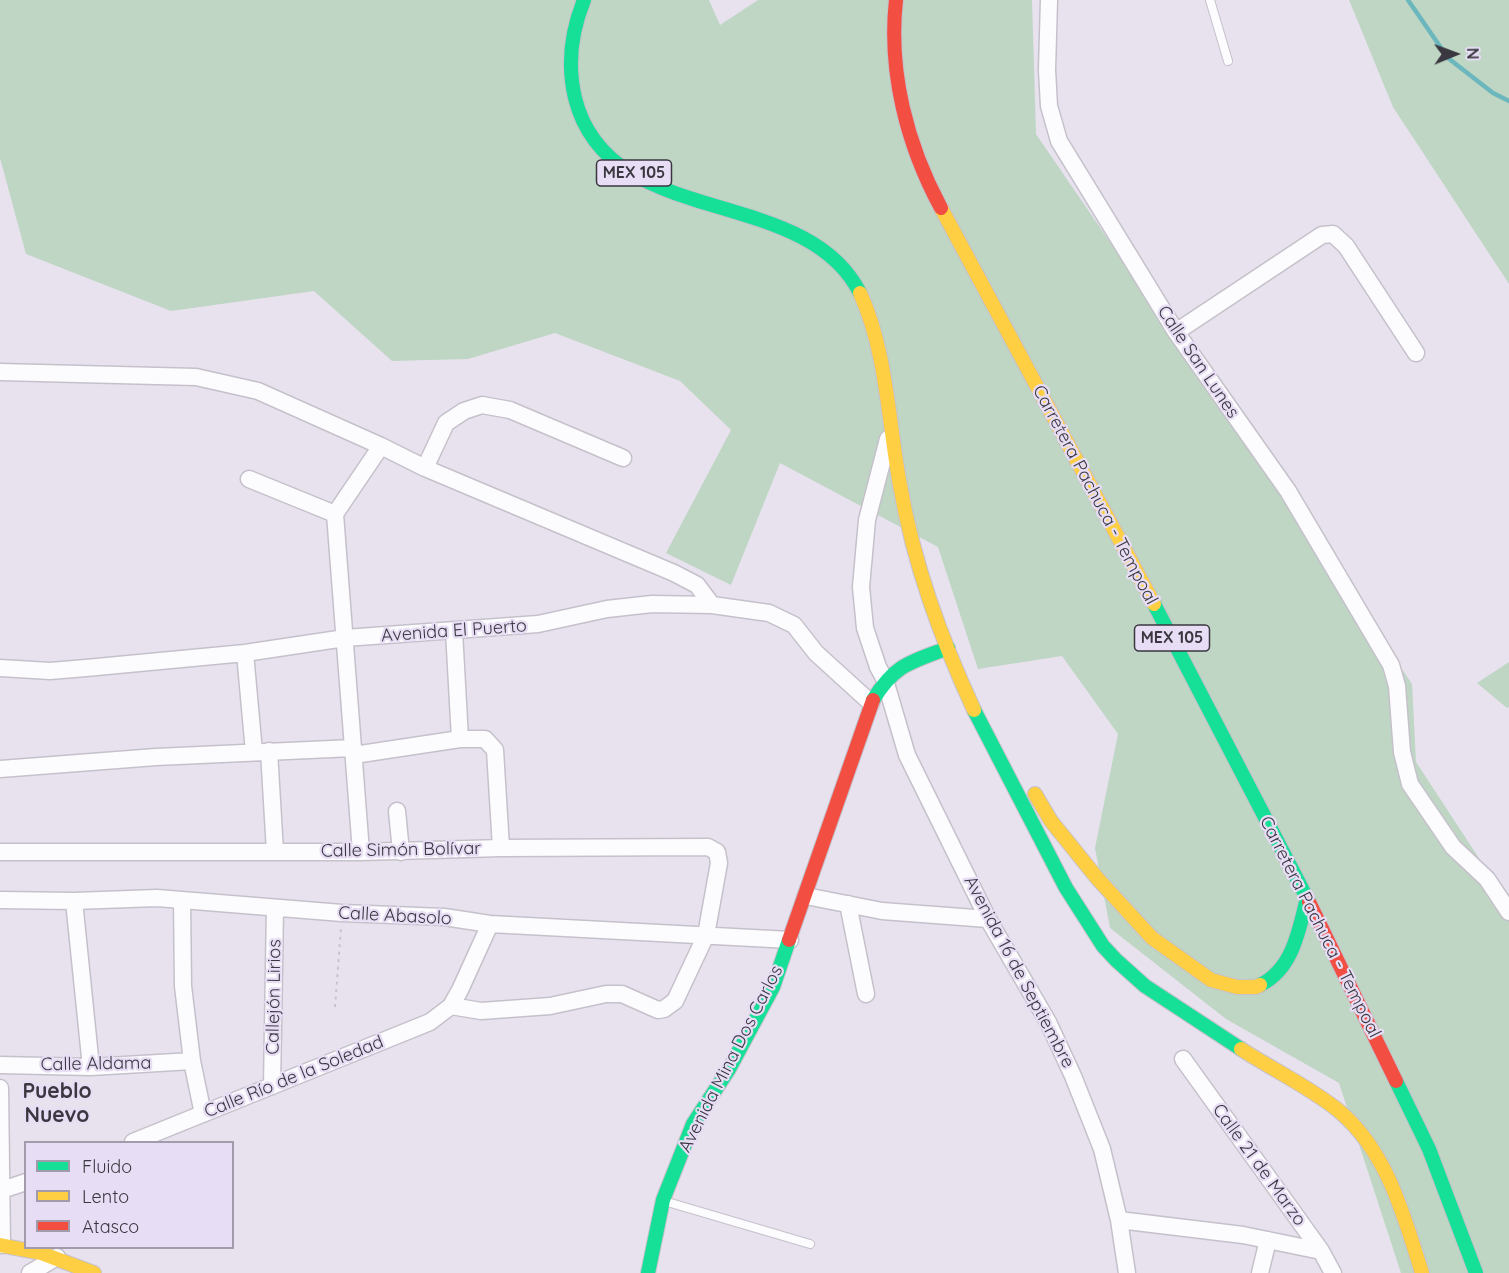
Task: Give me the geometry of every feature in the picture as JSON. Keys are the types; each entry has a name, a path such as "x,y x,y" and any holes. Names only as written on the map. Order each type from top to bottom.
{"main road":[{"name":"MEX 105","path":"584,0 578,11 569,54 572,87 582,120 600,147 651,184 784,229 818,246 846,271 867,307 879,342 891,431 912,546 948,648 975,715 1092,932 1120,964 1155,995 1320,1096 1353,1124 1382,1162 1406,1221 1422,1273"},
{"name":"Carretera Pachuca - Tempoal","path":"896,0 894,49 900,98 911,138 930,187 1178,650 1307,898 1429,1149 1476,1273"},
{"name":"Avenida Mina Dos Carlos","path":"648,1273 663,1200 693,1124 729,1069 773,987 871,704 885,680 907,663 948,648"},
{"path":"975,715 1008,748 1018,766"},
{"path":"1029,784 1051,821 1097,878 1152,938 1211,980 1238,987 1256,987 1272,979 1283,967 1297,938 1307,898"},
{"path":"1,1245 57,1257 94,1273"}],"street":[{"name":"Calle San Lunes","path":"1050,0 1047,70 1049,106 1059,141 1176,332 1288,491 1391,665 1397,686 1402,752 1410,784 1453,847 1486,879 1509,912"},
{"path":"1176,332 1322,235 1333,234 1346,246 1416,353"},
{"path":"0,372 196,377 258,391 425,468 674,573 697,585 712,605"},
{"path":"425,468 446,423 464,411 482,405 510,410 623,458"},
{"path":"885,680 878,667 865,628 861,587 867,520 891,431"},
{"path":"361,852 334,514 381,446"},
{"path":"249,479 334,514"},
{"name":"Avenida El Puerto","path":"0,668 50,671 245,653 345,638 538,624 607,609 652,604 712,605 769,613 795,625 816,653 871,704"},
{"path":"454,631 460,739"},
{"path":"245,653 275,852"},
{"name":"Avenida 16 de Septiembre","path":"885,680 907,755 988,919 1048,1022 1074,1076 1102,1149 1119,1220 1127,1273"},
{"path":"0,769 156,757 261,752 353,752 460,739 485,740 495,750 501,848"},
{"path":"397,811 401,852"},
{"name":"Calle Simón Bolívar","path":"0,852 401,852 501,848 708,847 717,852 719,863 706,935"},
{"path":"806,896 882,911 988,919"},
{"name":"Calle Abasolo","path":"0,900 74,901 158,898 342,913 444,917 490,924 790,940"},
{"path":"182,900 183,986 192,1061 204,1114"},
{"path":"74,901 91,1066"},
{"path":"848,904 866,994"},
{"name":"Callejón Lirios","path":"272,1086 275,908"},
{"path":"490,924 451,1006 481,1011 550,1006 606,994 622,994 658,1010 664,1009 675,1001 706,935"},
{"name":"Calle Río de la Soledad","path":"139,1141 430,1022 451,1006"},
{"name":"Calle 21 de Marzo","path":"1183,1059 1321,1251 1333,1273"},
{"name":"Calle Aldama","path":"0,1065 91,1066 192,1061"},
{"path":"0,1088 1,1245"},
{"path":"1,1180 24,1182"},
{"path":"1119,1220 1243,1234 1321,1251"},
{"path":"1260,1273 1268,1240"},
{"path":"30,1273 57,1257"}],"lane":[{"path":"1210,0 1228,61"},
{"path":"663,1200 810,1244"}],"path":[{"path":"335,1007 342,913"}],"green space":[{"path":"0,0 709,0 720,25 758,0 1032,0 1036,134 1412,684 1416,762 1509,904 1509,1273 1401,1273 1339,1083 1226,1019 1110,928 1095,848 1118,734 1062,656 978,669 938,547 780,463 731,585 666,553 731,430 680,381 555,333 468,359 392,361 314,291 171,311 26,254 0,158"},
{"path":"1349,0 1509,0 1509,284 1393,107"},
{"path":"1509,662 1509,707 1507,708 1477,683"}],"waterway":[{"path":"1408,0 1448,58 1493,93 1509,101"}],"traffic: fast":[{"path":"584,0 573,36 571,73 575,98 594,140 626,169 665,189 754,218 796,235 833,258 860,293"},
{"path":"1154,604 1309,902"},
{"path":"873,700 897,671 914,661 948,648"},
{"path":"974,710 1066,888 1103,946 1145,986 1241,1049"},
{"path":"1260,985 1280,969 1293,948 1307,898"},
{"path":"648,1273 663,1200 693,1124 729,1069 773,987 789,940"},
{"path":"1396,1081 1429,1149 1476,1273"}],"traffic: slow":[{"path":"941,208 1154,604"},
{"path":"860,293 876,339 886,387 900,485 913,544 939,627 974,710"},
{"path":"1035,794 1051,821 1097,878 1152,938 1211,980 1237,987 1260,985"},
{"path":"1241,1049 1316,1094 1356,1127 1370,1145 1392,1186 1422,1273"},
{"path":"0,1245 41,1253 94,1273"}],"traffic: jam":[{"path":"896,0 895,54 903,107 918,159 941,208"},
{"path":"789,940 873,700"},
{"path":"1309,902 1396,1081"}],"district":[{"name":"Pueblo Nuevo","path":"57,1104"}]}
